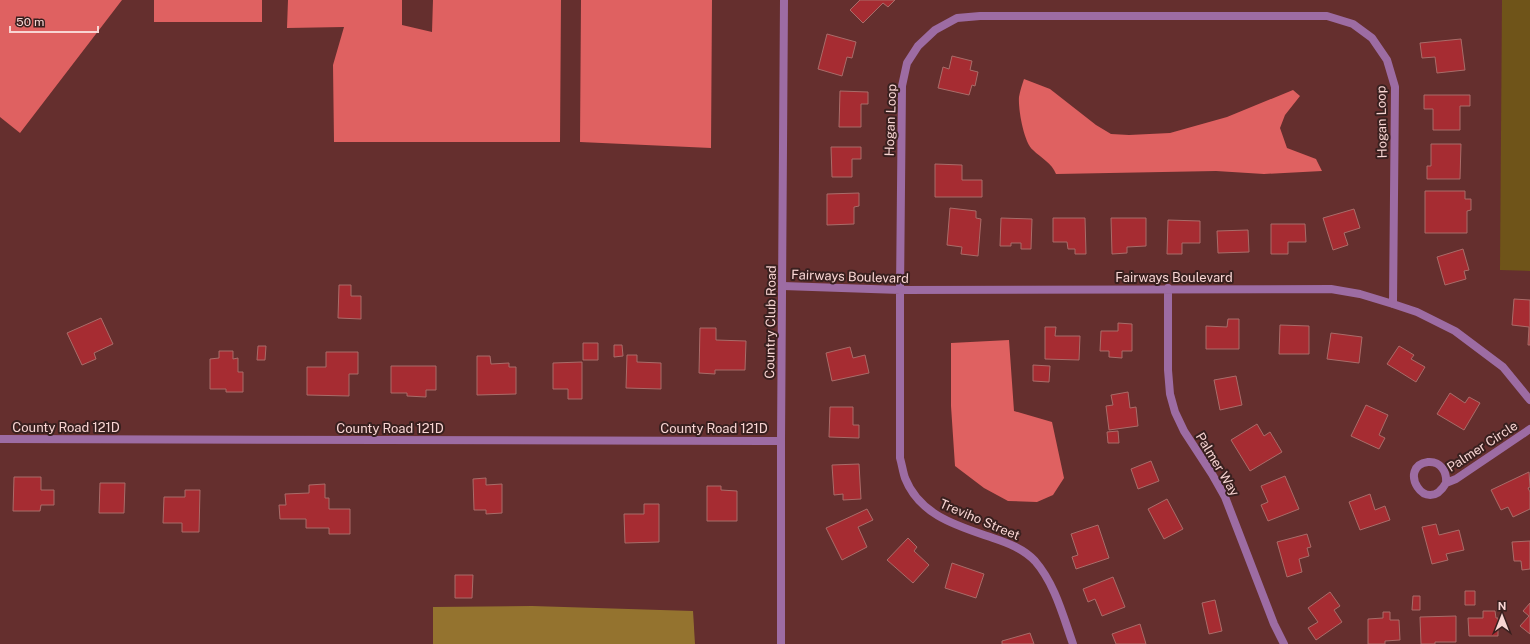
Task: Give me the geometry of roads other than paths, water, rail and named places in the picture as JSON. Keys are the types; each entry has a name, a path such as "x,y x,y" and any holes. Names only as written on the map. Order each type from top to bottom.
{"street":[{"name":"Country Club Road","path":"781,644 784,0"},
{"name":"Hogan Loop","path":"900,290 902,86 907,63 918,46 935,30 957,18 980,16 1327,16 1353,24 1372,38 1387,60 1395,87 1393,304"},
{"name":"Fairways Boulevard","path":"782,286 900,290 1168,288 1331,289 1360,294 1417,312 1455,331 1503,367 1530,400"},
{"name":"Palmer Way","path":"1168,288 1168,370 1170,394 1175,412 1184,430 1225,497 1274,624 1284,644"},
{"name":"Treviho Street","path":"900,290 900,458 910,490 921,503 935,515 955,525 1003,541 1019,549 1034,561 1045,574 1053,590 1073,644"},
{"name":"Palmer Circle","path":"1446,483 1444,470 1435,463 1428,462 1422,464 1417,468 1414,474 1416,486 1420,491 1426,494 1438,492 1446,483 1456,479 1530,429"},
{"name":"County Road 121D","path":"0,439 781,441"}]}
